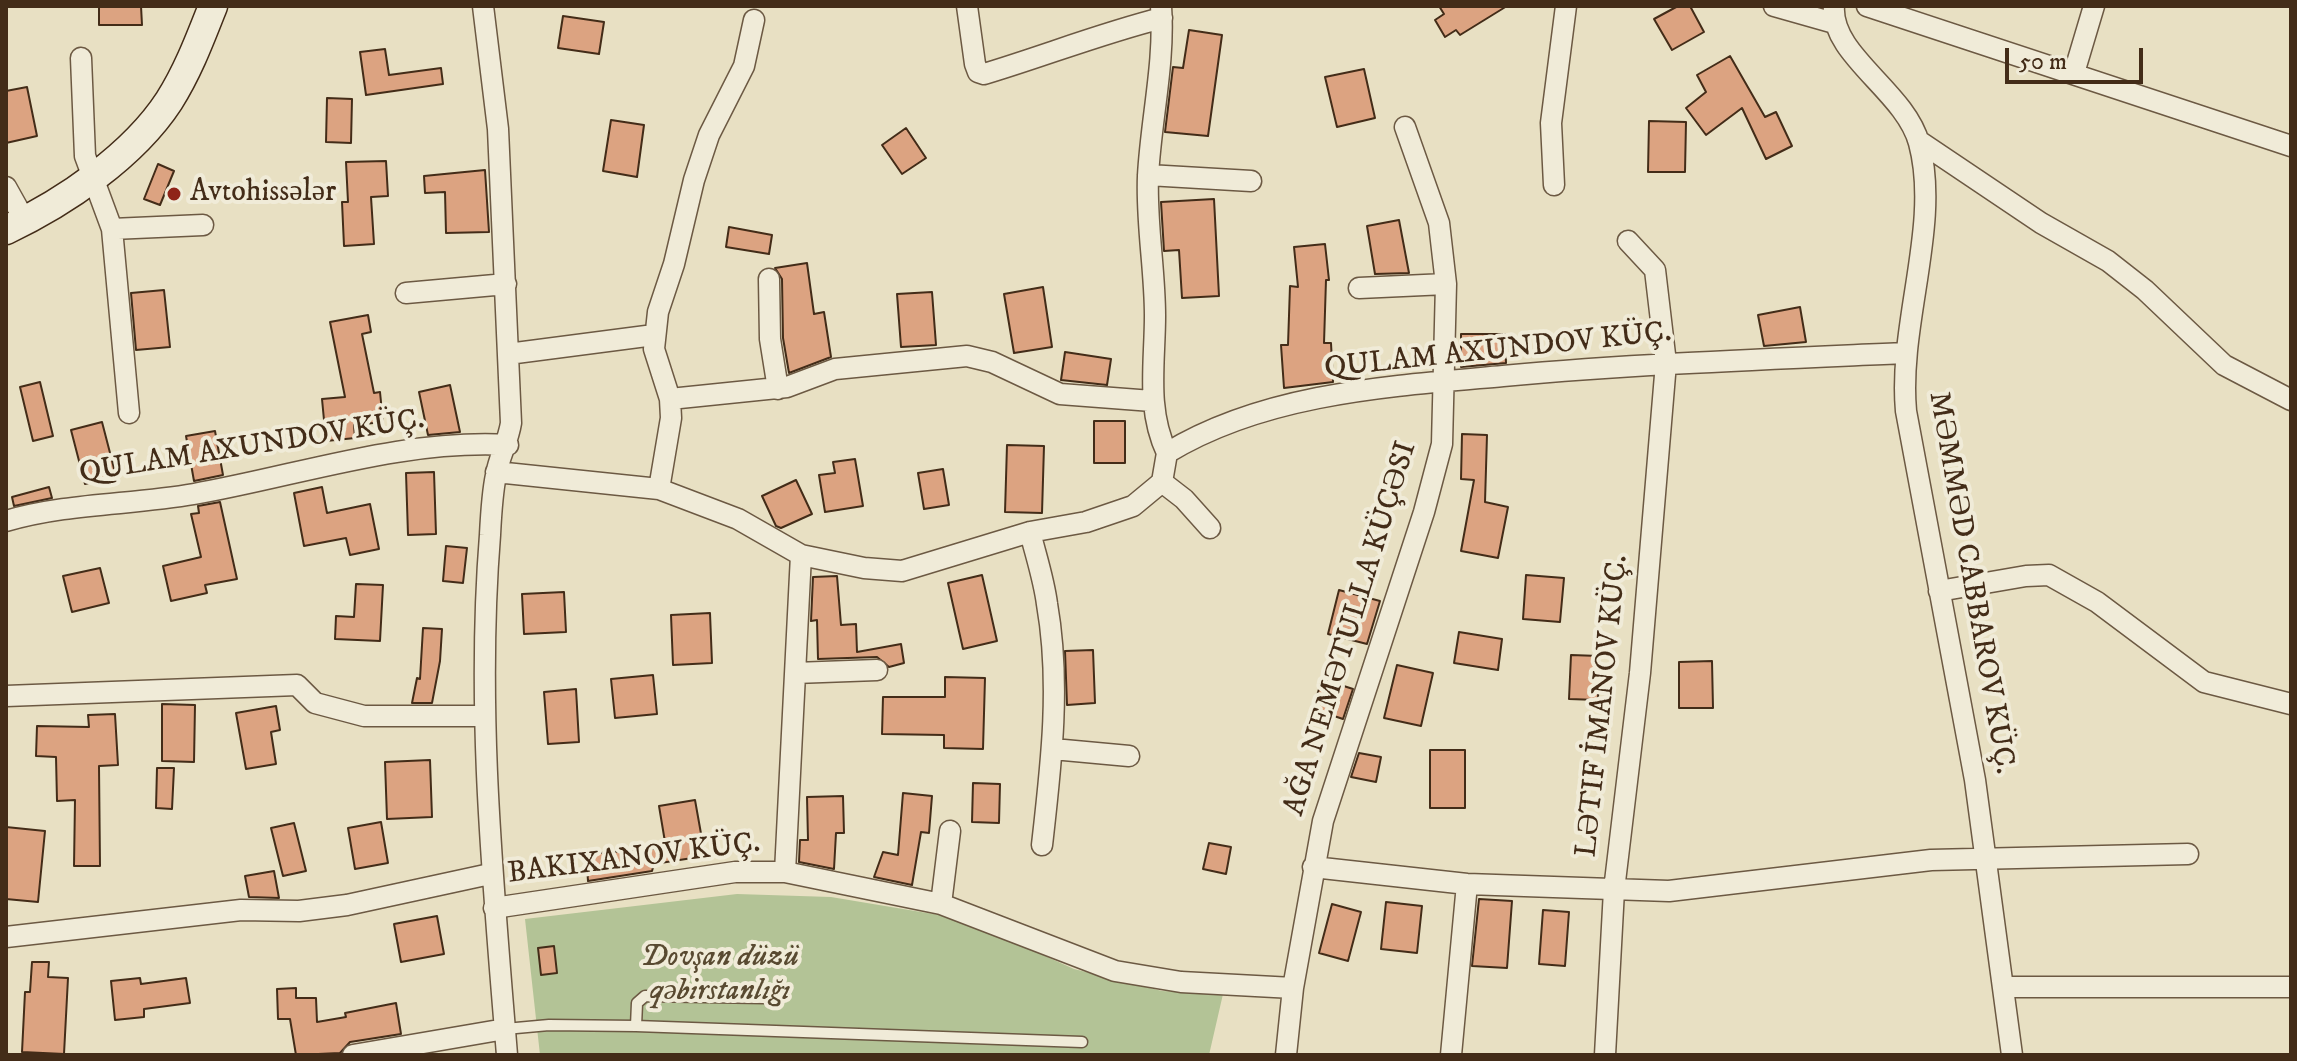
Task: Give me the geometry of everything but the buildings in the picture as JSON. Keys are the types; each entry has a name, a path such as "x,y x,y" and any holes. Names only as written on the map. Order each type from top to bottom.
{"main road":[{"path":"15,225 95,174 130,145 168,102 183,77 213,6"}],"street":[{"path":"483,6 498,129 506,284 508,445 496,472 489,538 482,716 490,874 507,1055"},
{"path":"496,472 659,489 738,519 801,555 864,568 902,571 1030,532 1086,522 1133,506 1162,482 1167,453 1155,421 1152,401 1155,309 1148,175 1162,12 1074,47 984,74 978,72 975,64 967,6"},
{"path":"1554,185 1551,123 1566,6"},
{"path":"1774,6 1834,14"},
{"path":"1867,6 2291,146"},
{"path":"2074,73 2094,6"},
{"name":"MƏMMƏD CABBAROV KÜÇ.","path":"1834,14 1857,58 1895,96 1919,141 1925,205 1904,353 1906,411 1988,859 2012,1055"},
{"path":"659,489 671,418 670,399 654,349 654,335 694,180 709,135 744,66 754,20"},
{"path":"81,58 85,156 95,174 112,229 129,413"},
{"name":"AĞA NEMƏTULLA KÜÇƏSI","path":"1286,1055 1293,988 1313,867 1355,716 1437,470 1445,381 1446,284 1439,223 1405,127"},
{"path":"1919,141 2041,223 2108,261 2145,290 2224,365 2291,400"},
{"path":"1148,175 1251,181"},
{"path":"6,187 15,225"},
{"path":"112,229 203,225"},
{"name":"LƏTIF İMANOV KÜÇ.","path":"1605,1055 1614,890 1640,673 1666,363 1655,270 1628,241"},
{"path":"769,279 770,339 778,389"},
{"path":"406,293 506,284"},
{"path":"1359,288 1446,284"},
{"path":"508,354 654,335"},
{"name":"QULAM AXUNDOV KÜÇ.","path":"1167,453 1187,441 1297,403 1445,381 1666,363 1904,353"},
{"path":"670,399 778,389 835,369 967,356 992,362 1060,394 1152,401"},
{"name":"QULAM AXUNDOV KÜÇ.","path":"6,521 98,503 191,495 404,451 508,445"},
{"path":"1162,482 1184,499 1210,528"},
{"path":"1030,532 1047,602 1052,639 1053,749 1042,845"},
{"path":"785,872 801,555"},
{"path":"1939,591 2049,575 2097,602 2204,682 2291,704"},
{"path":"795,673 877,670"},
{"path":"6,696 297,685 315,703 364,716 482,716"},
{"path":"1053,749 1129,756"},
{"path":"941,904 950,831"},
{"path":"1313,867 1467,884 1669,891 1931,860 2188,854"},
{"path":"494,908 735,872 785,872 941,904 1115,971 1181,982 1293,988"},
{"path":"6,937 241,910 323,908 490,874"},
{"path":"1451,1055 1467,884"},
{"path":"2004,987 2291,987"},
{"path":"353,1055 505,1029"}],"lane":[{"path":"636,1026 637,1003 645,996 765,998"},
{"path":"505,1029 549,1025 636,1026 1082,1042"}],"green space":[{"name":"Dovşan düzü qəbirstanlığı","path":"737,894 831,897 963,919 1074,969 1162,991 1223,994 1209,1055 540,1055 525,919"}],"place":[{"name":"Avtohissələr","path":"174,194"}]}
